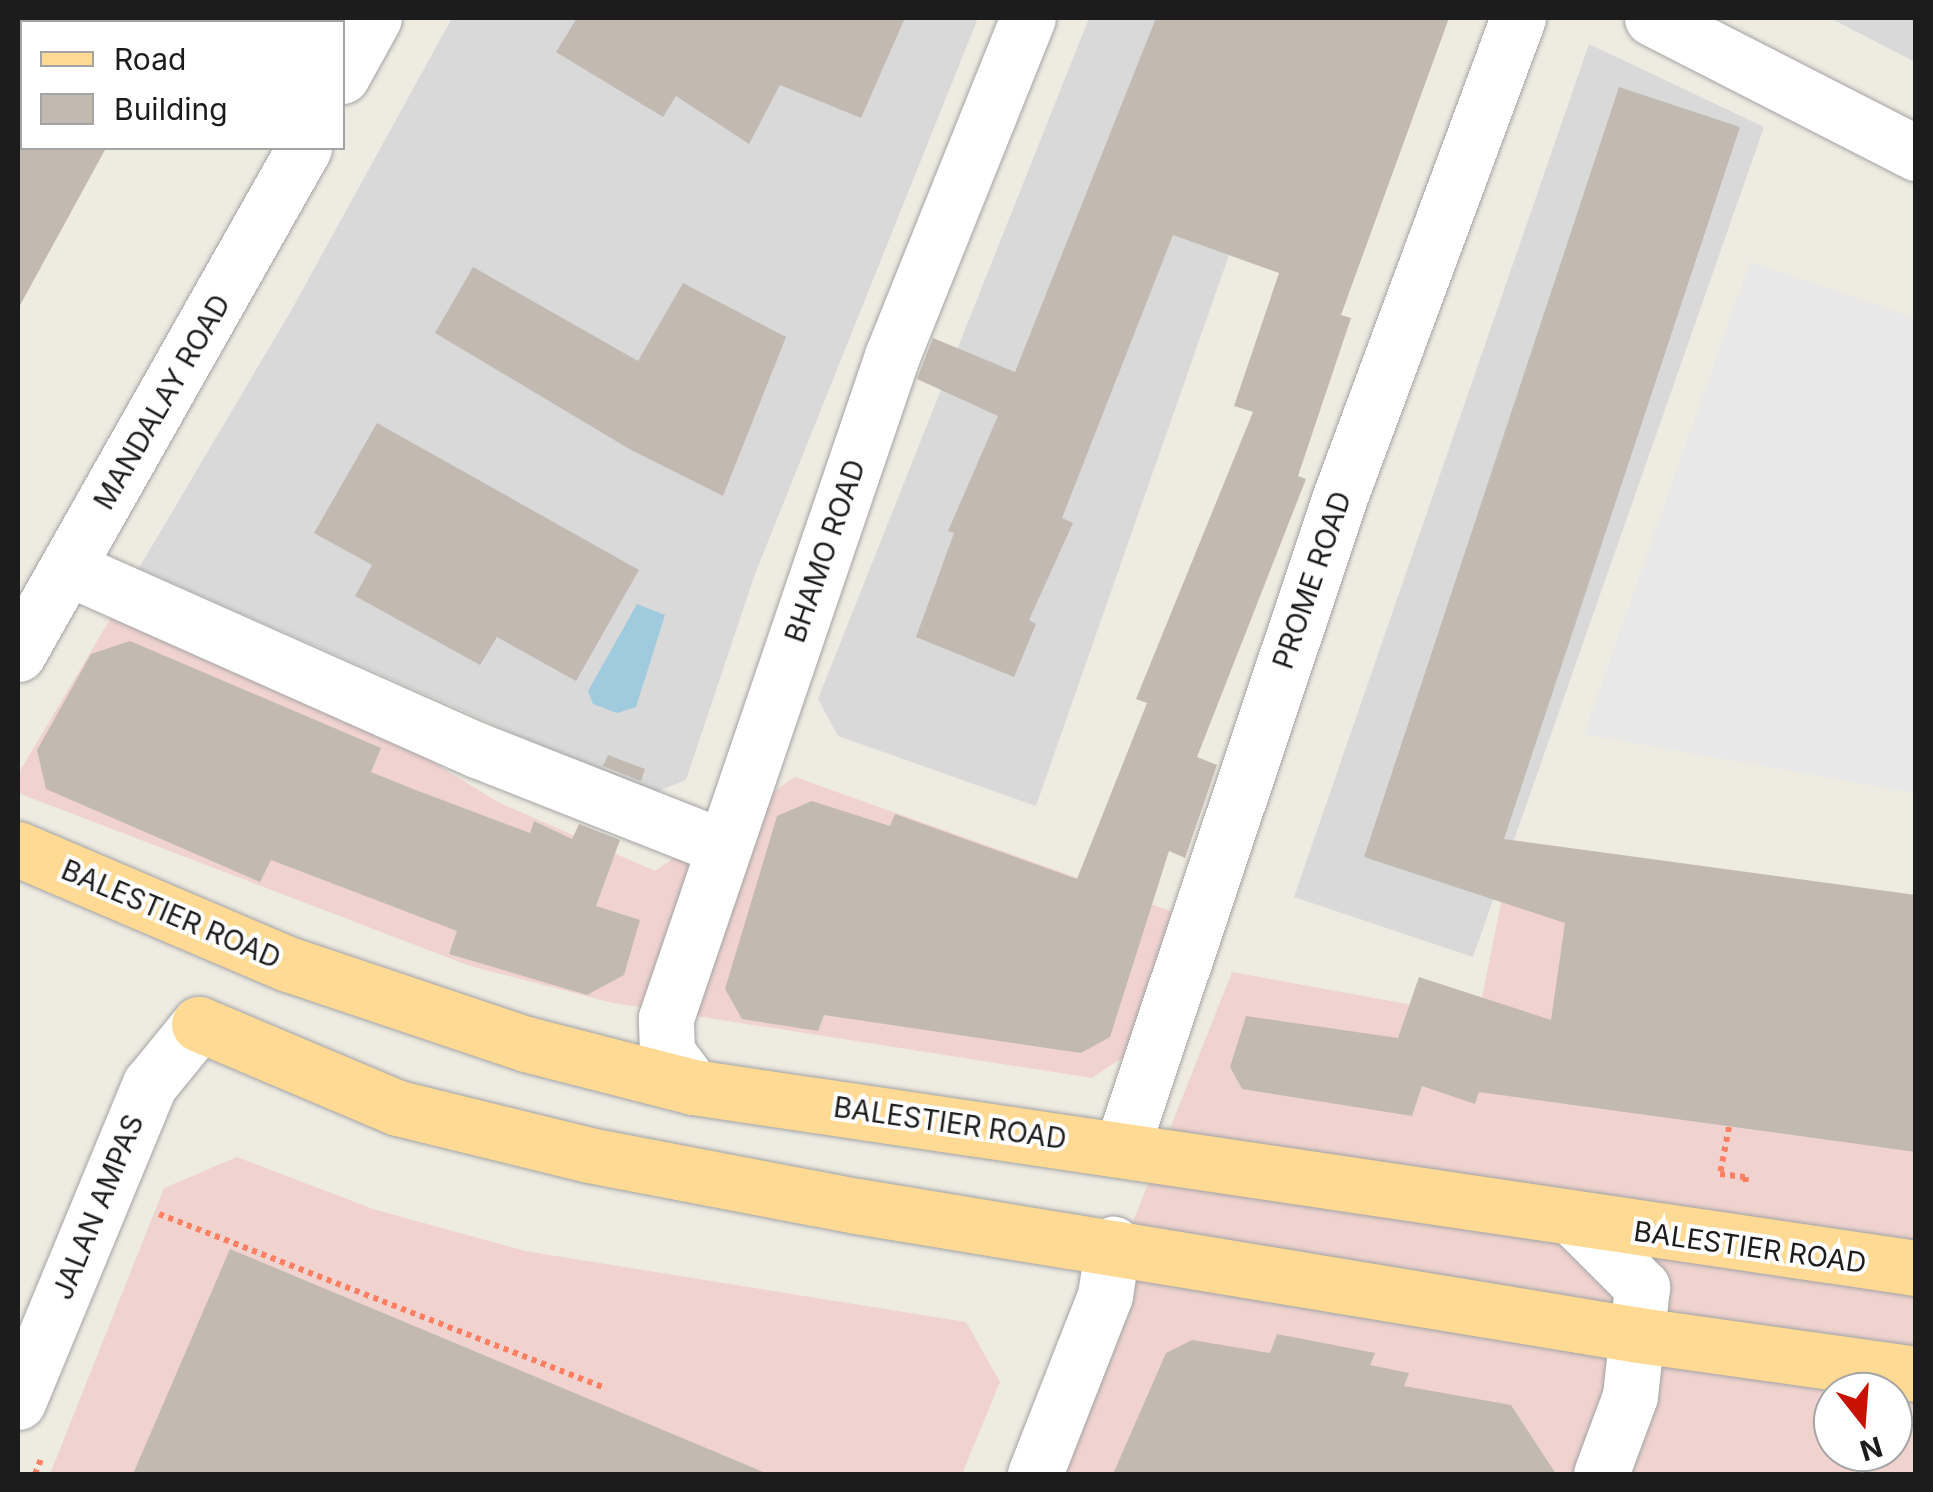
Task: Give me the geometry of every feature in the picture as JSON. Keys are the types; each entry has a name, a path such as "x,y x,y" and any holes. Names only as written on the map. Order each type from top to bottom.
{"main road":[{"name":"BALESTIER ROAD","path":"18,850 288,964 526,1044 693,1087 1122,1147 1578,1223 1916,1268"},
{"path":"199,1024 398,1108 570,1150 856,1206 1114,1244 1638,1336 1916,1374"}],"street":[{"name":"BHAMO ROAD","path":"693,1087 667,1052 666,1018 892,356 1028,18"},
{"name":"PROME ROAD","path":"1122,1147 1340,494 1518,18"},
{"path":"1652,18 1916,153"},
{"name":"MANDALAY ROAD","path":"18,654 303,150"},
{"path":"68,568 477,750 723,847"},
{"name":"JALAN AMPAS","path":"18,1402 150,1084 199,1024"},
{"path":"1578,1223 1642,1288 1630,1396 1601,1474"},
{"path":"1035,1474 1104,1295 1114,1244"}],"path":[{"path":"1729,1127 1720,1174 1746,1177"},
{"path":"141,1208 606,1388"}],"shaded area":[{"path":"452,18 978,18 755,574 686,780 651,794 139,568 292,309"},
{"path":"1089,18 1312,18 1036,806 838,736 818,699"},
{"path":"1830,18 1915,18 1915,62"},
{"path":"1589,44 1764,127 1473,957 1294,897"},
{"path":"1750,262 1915,318 1915,793 1584,734"},
{"path":"118,606 340,705 498,802 655,871 795,777 1176,913 1128,1054 1092,1078 613,1003 470,966 18,793 18,774"},
{"path":"1513,843 1915,901 1915,1474 1033,1474 1232,972 1478,1017"},
{"path":"237,1157 373,1209 525,1251 966,1322 1000,1382 962,1474 50,1474 164,1188"}],"water":[{"path":"637,604 665,615 636,707 617,713 593,704 588,691"}],"building":[{"path":"577,18 905,18 861,118 780,85 749,144 676,96 663,117 556,52"},
{"path":"1156,18 1449,18 1341,315 1351,318 1298,476 1306,479 1197,757 1217,765 1185,858 1169,851 1110,1037 1081,1053 824,1015 818,1031 742,1019 725,989 777,816 812,801 890,826 895,814 1077,879 1147,703 1136,699 1253,412 1234,406 1279,273 1173,235 1062,518 1073,523 1029,620 1036,624 1014,677 916,637 954,533 948,531 998,416 917,379 933,338 1015,372"},
{"path":"1619,87 1740,127 1504,839 1916,895 1916,1152 1479,1092 1475,1104 1422,1086 1412,1116 1242,1089 1230,1067 1246,1016 1398,1038 1419,977 1551,1020 1565,923 1364,857"},
{"path":"18,148 105,150 18,309"},
{"path":"473,267 638,361 683,283 786,337 723,496 631,450 435,333"},
{"path":"377,423 639,570 576,681 497,637 480,665 355,596 372,565 314,533"},
{"path":"130,641 381,748 371,772 530,833 534,821 572,839 579,824 620,840 596,906 640,920 624,975 587,995 449,954 457,931 271,860 260,882 46,789 37,750 91,654"},
{"path":"608,755 645,769 641,781 603,766"},
{"path":"230,1249 601,1404 768,1474 133,1474"},
{"path":"1277,1334 1375,1353 1370,1365 1409,1373 1404,1386 1511,1405 1556,1474 1113,1474 1166,1353 1192,1340 1270,1353"}]}
